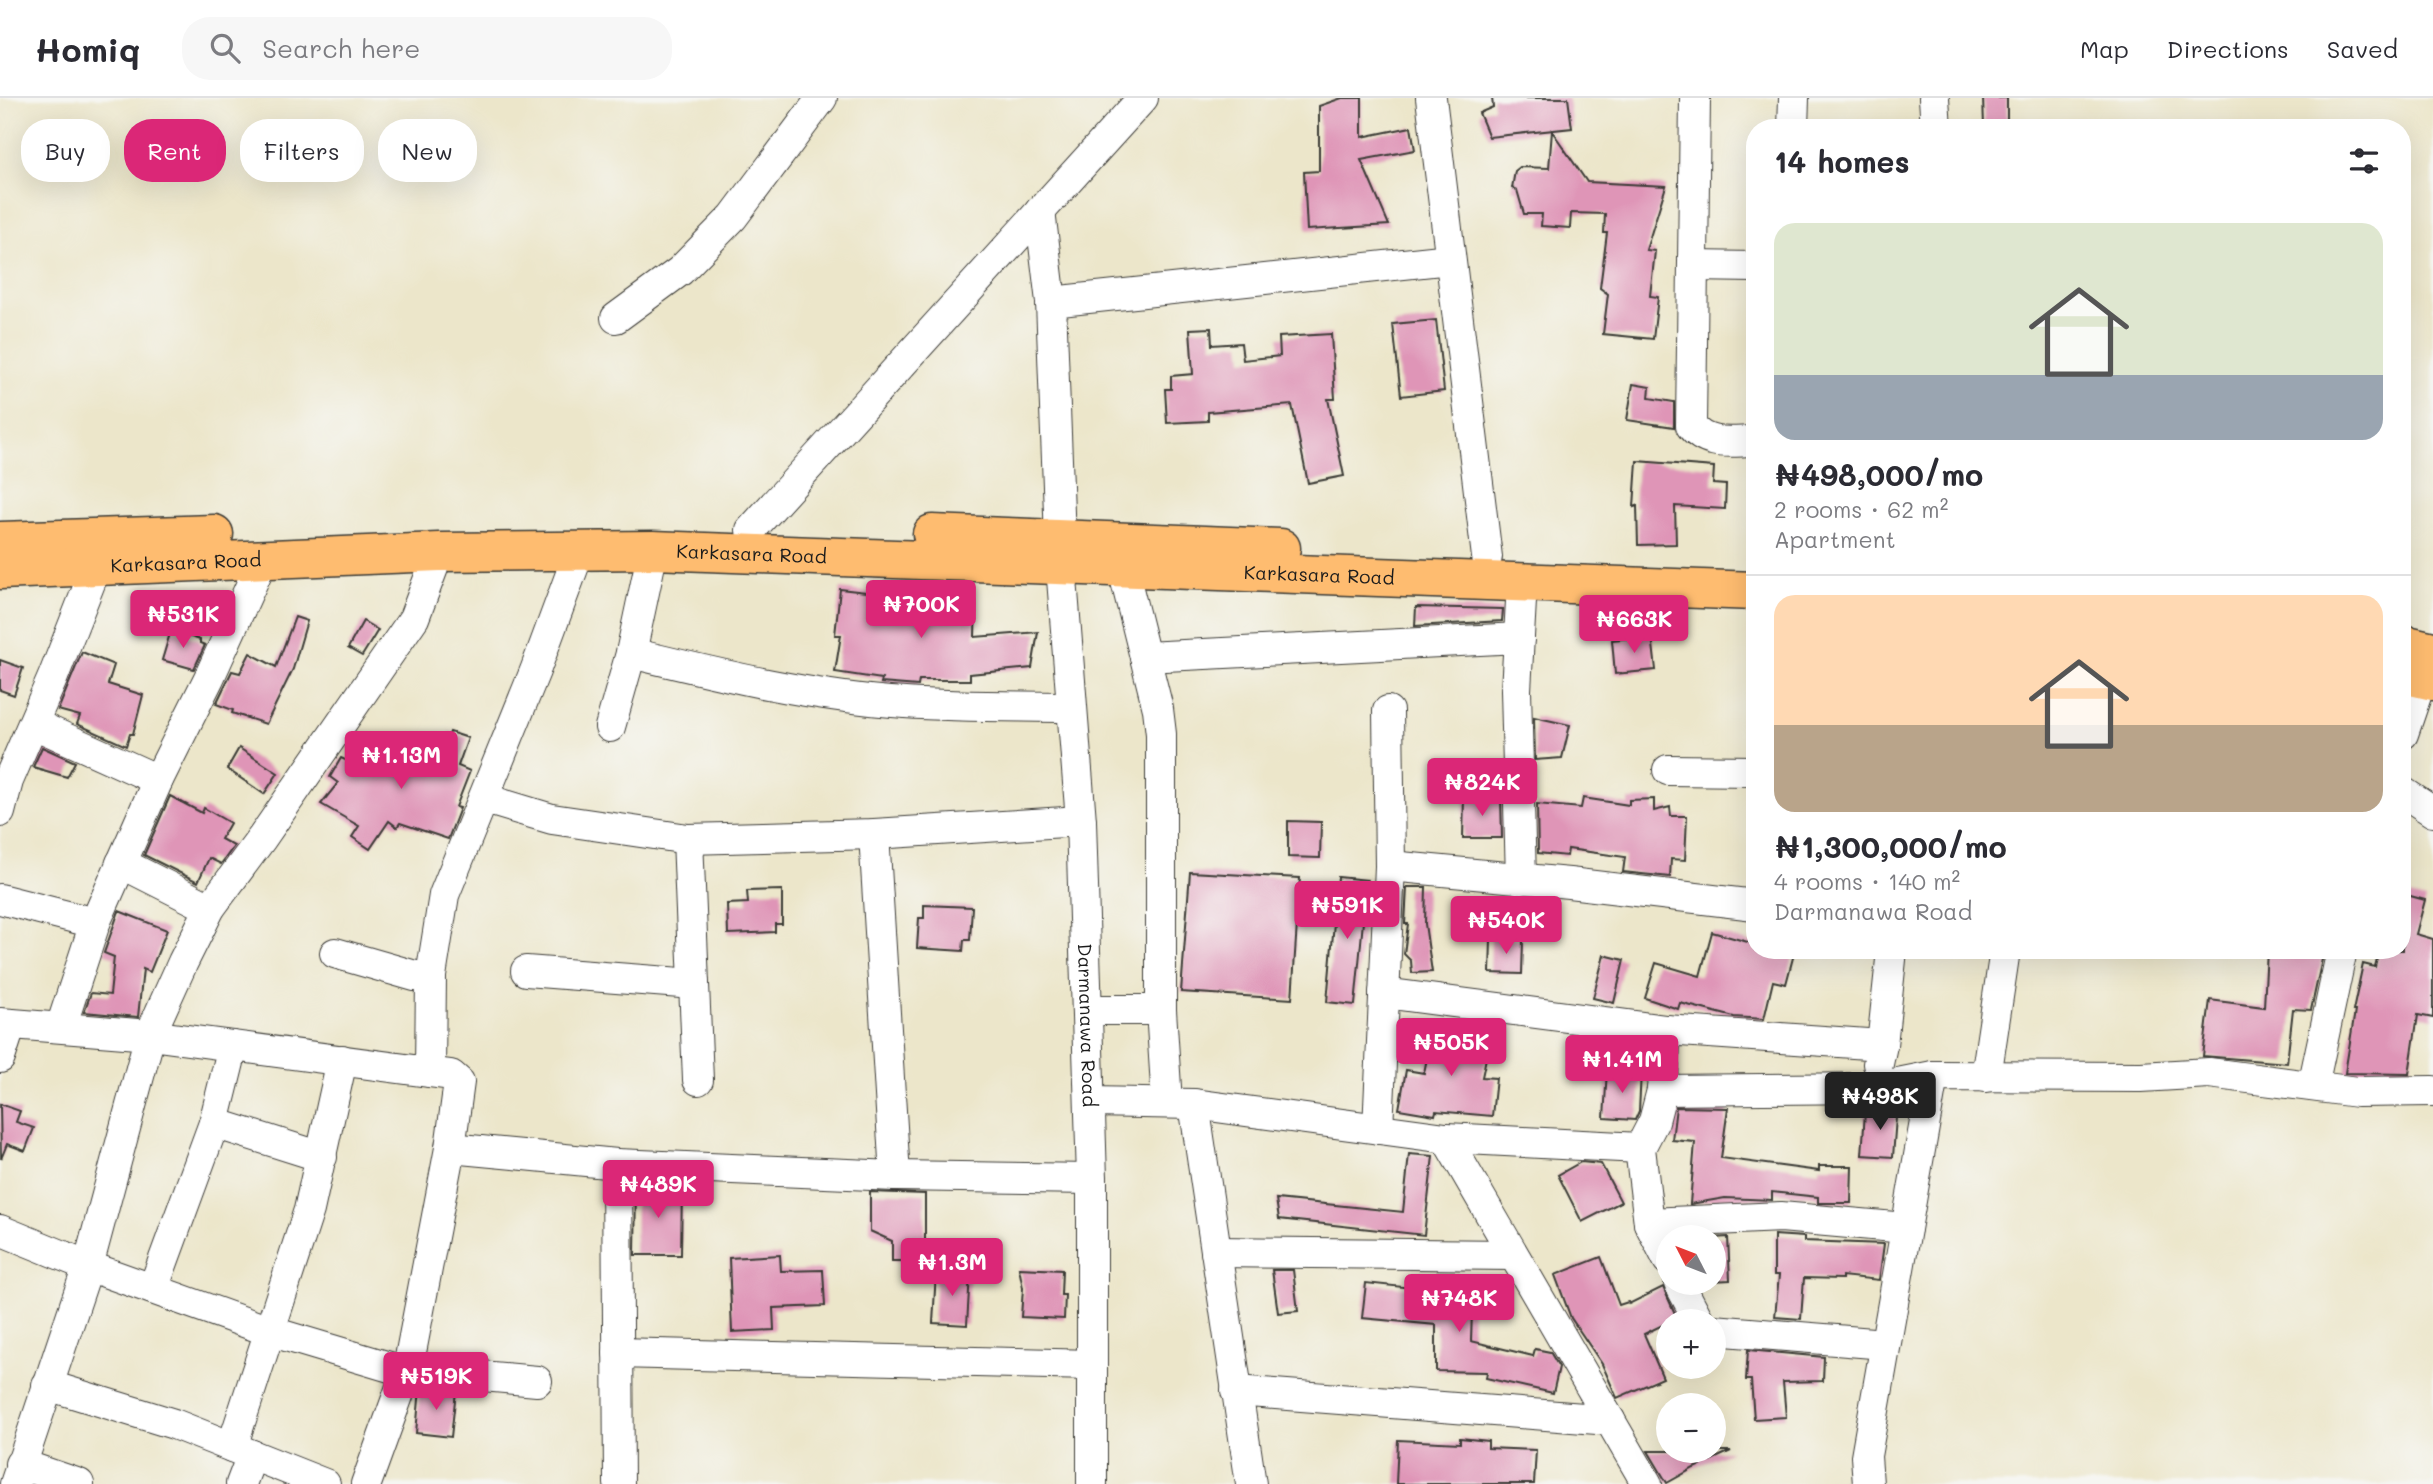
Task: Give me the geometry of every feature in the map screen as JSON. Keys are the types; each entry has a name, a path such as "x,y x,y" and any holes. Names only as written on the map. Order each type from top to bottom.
{"main road":[{"name":"Karkasara Road","path":"0,541 536,526 751,530 1060,552 1123,569 1746,591"},
{"name":"Karkasara Road","path":"0,570 439,552 653,550 1487,557 1746,566"},
{"path":"2411,655 2423,671"}],"street":[{"path":"616,318 680,271 733,217 822,98"},
{"path":"751,530 1143,98"},
{"path":"1431,98 1487,557"},
{"path":"1695,98 1691,426 1698,436 1708,441 1746,441"},
{"path":"1793,119 1794,98"},
{"path":"1934,98 1935,119"},
{"name":"Darmanawa Road","path":"1040,211 1051,302 1060,552 1081,821 1091,1102 1092,1484"},
{"path":"1051,302 1450,259"},
{"path":"1693,266 1746,267"},
{"path":"610,727 631,653 653,550"},
{"path":"79,1484 18,1474 88,1266 150,1035 210,908 262,838 414,618 439,552"},
{"path":"430,1072 432,976 444,895 485,799 579,552"},
{"path":"61,1027 95,923 158,780 209,678 263,558"},
{"path":"0,812 9,780 97,565"},
{"path":"1123,569 1158,709 1161,734 1161,1010 1216,1252 1251,1484"},
{"path":"1521,880 1516,690 1522,583"},
{"path":"1145,657 1519,638"},
{"path":"631,653 754,683 861,699 916,704 1071,707"},
{"path":"2411,709 2423,671"},
{"path":"1378,1129 1390,866 1388,712"},
{"path":"34,724 158,780"},
{"path":"1668,770 1746,771"},
{"path":"2411,797 2433,812"},
{"path":"485,799 552,819 688,839 874,834 1081,821"},
{"path":"874,834 895,1176"},
{"path":"688,839 698,1080"},
{"path":"121,863 210,908"},
{"path":"1390,866 1746,904"},
{"path":"0,899 95,923"},
{"path":"335,953 415,976 432,976"},
{"path":"1873,1088 1882,1045 1891,959"},
{"path":"1986,1077 2003,959"},
{"path":"2313,1086 2340,959"},
{"path":"526,971 694,984"},
{"path":"1384,993 1666,1030 1882,1045"},
{"path":"1088,1010 1161,1010"},
{"path":"0,1058 6,1024 150,1035 451,1074 459,1082 450,1148 408,1368 366,1484"},
{"path":"1656,1237 1649,1223 1640,1148 1654,1121 1662,1090 1666,1030"},
{"path":"153,1289 214,1123 233,1046"},
{"path":"241,1484 242,1451 269,1331 309,1210 342,1060"},
{"path":"1662,1090 1873,1088 1933,1076 2141,1077 2209,1073 2357,1091 2433,1091"},
{"path":"1868,1484 1866,1456 1933,1076"},
{"path":"1091,1102 1181,1104 1446,1138 1640,1148"},
{"path":"214,1123 322,1157"},
{"path":"1446,1138 1647,1484"},
{"path":"450,1148 617,1164 895,1176 1092,1179"},
{"path":"617,1164 619,1484"},
{"path":"1649,1223 1781,1217 1906,1228"},
{"path":"0,1230 88,1266 269,1331 393,1368 537,1381"},
{"path":"1216,1252 1513,1255"},
{"path":"1726,1331 1885,1344"},
{"path":"618,1353 1092,1365"},
{"path":"47,1385 174,1424 326,1484"},
{"path":"1236,1391 1610,1420"}],"building":[{"path":"1342,98 1362,98 1362,137 1411,127 1415,150 1361,160 1389,225 1307,230 1304,172 1319,171 1319,106"},
{"path":"1492,98 1568,98 1572,128 1489,137 1479,113 1493,107"},
{"path":"1983,98 2007,98 2007,119 1984,119"},
{"path":"1552,131 1587,182 1666,186 1646,250 1655,251 1650,296 1658,297 1653,339 1603,334 1608,294 1600,288 1607,233 1604,233 1605,214 1571,213 1570,228 1541,226 1542,214 1524,214 1517,190 1512,188 1515,171 1520,167 1549,168"},
{"path":"1436,320 1444,391 1401,396 1393,324"},
{"path":"1211,328 1212,345 1241,343 1243,360 1280,356 1279,337 1331,334 1335,399 1328,399 1344,476 1308,483 1292,405 1208,412 1208,421 1167,423 1165,389 1171,389 1171,376 1193,374 1190,329"},
{"path":"1633,384 1650,387 1649,398 1674,402 1674,427 1627,420"},
{"path":"1637,461 1714,467 1713,484 1726,485 1725,509 1675,506 1676,544 1638,545 1637,506 1634,507"},
{"path":"840,589 944,601 976,601 975,637 1038,632 1032,668 970,674 970,680 919,680 918,686 881,683 882,679 835,672 841,635 835,635"},
{"path":"1416,607 1503,609 1502,621 1415,626"},
{"path":"295,617 307,621 293,669 266,724 232,713 233,710 216,704 232,671 240,673 250,653 276,667"},
{"path":"363,621 378,630 362,656 348,648"},
{"path":"171,630 200,640 200,643 205,645 194,669 162,660"},
{"path":"1652,636 1656,670 1615,674 1612,640"},
{"path":"82,652 114,665 108,684 143,695 133,734 130,734 126,746 77,724 80,716 58,710"},
{"path":"0,660 23,668 14,695 0,690"},
{"path":"1534,717 1570,725 1562,758 1535,760"},
{"path":"450,732 468,738 458,766 470,771 456,807 460,808 448,839 400,823 397,827 389,821 370,849 352,837 359,826 321,804 338,783 330,777 341,758 372,772 391,739 419,754 420,751 440,759"},
{"path":"42,747 75,762 67,777 33,767"},
{"path":"239,748 278,773 264,794 227,769"},
{"path":"170,796 202,813 204,808 230,823 221,839 234,846 221,864 209,858 198,882 144,855"},
{"path":"1464,797 1501,797 1502,838 1463,838"},
{"path":"1583,798 1629,805 1629,800 1654,799 1654,811 1670,807 1671,816 1687,816 1685,860 1671,859 1670,877 1623,872 1625,857 1568,849 1567,856 1538,853 1537,804 1581,808"},
{"path":"1288,821 1321,822 1320,858 1288,857"},
{"path":"1190,872 1300,878 1292,999 1181,992"},
{"path":"1338,877 1367,880 1355,1005 1327,1002"},
{"path":"1407,887 1426,887 1425,924 1432,972 1412,973 1411,961 1404,954 1408,924 1405,924"},
{"path":"782,890 782,924 775,924 775,932 728,934 727,904 748,903 747,891"},
{"path":"2411,896 2425,900 2416,934 2433,939 2433,1018 2418,1015 2409,1074 2345,1073 2353,1011 2363,964 2375,967 2377,959 2411,959"},
{"path":"924,905 972,907 970,940 964,940 963,951 917,948 919,918 924,918"},
{"path":"119,911 167,930 150,972 143,969 138,1017 84,1012 91,993 110,995 114,957 104,953"},
{"path":"1712,932 1746,941 1746,959 1793,959 1786,984 1773,981 1764,1019 1734,1017 1680,1003 1678,1009 1645,998 1656,963 1700,976"},
{"path":"1491,939 1523,940 1522,974 1490,973"},
{"path":"1604,955 1624,960 1614,1003 1593,998"},
{"path":"2267,959 2322,959 2311,1010 2293,1009 2287,1063 2203,1056 2210,1000 2264,1007"},
{"path":"1433,1028 1490,1039 1482,1077 1496,1078 1492,1116 1436,1111 1435,1115 1399,1109 1406,1070 1424,1073"},
{"path":"1607,1070 1641,1072 1639,1111 1635,1120 1604,1118"},
{"path":"0,1104 20,1111 16,1122 34,1128 25,1151 7,1144 1,1159"},
{"path":"1897,1104 1893,1157 1862,1155 1865,1112"},
{"path":"1676,1107 1728,1108 1721,1158 1819,1171 1819,1166 1852,1166 1851,1203 1818,1203 1818,1197 1772,1192 1772,1200 1725,1198 1690,1204 1695,1142 1672,1140"},
{"path":"1409,1154 1433,1156 1424,1235 1279,1219 1276,1199 1403,1212"},
{"path":"1581,1162 1601,1164 1621,1202 1582,1222 1558,1175"},
{"path":"636,1184 682,1185 681,1255 635,1255"},
{"path":"870,1192 925,1194 925,1261 892,1261 892,1241 870,1231"},
{"path":"1774,1235 1804,1237 1804,1241 1884,1244 1879,1280 1842,1276 1842,1279 1804,1278 1801,1319 1775,1317 1779,1275 1774,1275"},
{"path":"1726,1237 1730,1280 1726,1280"},
{"path":"780,1255 781,1271 823,1270 825,1306 773,1308 774,1330 732,1332 729,1258"},
{"path":"1601,1257 1619,1305 1629,1304 1656,1290 1656,1295 1667,1295 1673,1309 1656,1309 1656,1328 1644,1334 1656,1362 1656,1379 1661,1379 1617,1398 1602,1364 1571,1318 1555,1275"},
{"path":"1019,1268 1062,1270 1064,1319 1021,1317 1023,1288"},
{"path":"1272,1270 1293,1270 1298,1311 1278,1313"},
{"path":"936,1272 970,1273 967,1325 933,1323"},
{"path":"1440,1282 1473,1282 1471,1341 1533,1356 1535,1349 1550,1352 1559,1367 1553,1393 1486,1378 1487,1372 1436,1371 1436,1325 1362,1318 1366,1283 1440,1291"},
{"path":"1748,1350 1824,1357 1823,1381 1783,1382 1786,1417 1754,1419 1751,1380 1746,1380"},
{"path":"420,1388 456,1391 451,1437 416,1433"},
{"path":"1460,1438 1488,1441 1488,1448 1536,1450 1534,1484 1396,1484 1398,1440 1460,1443"},
{"path":"1648,1451 1656,1451 1656,1463 1705,1463 1694,1468 1667,1483"}]}
